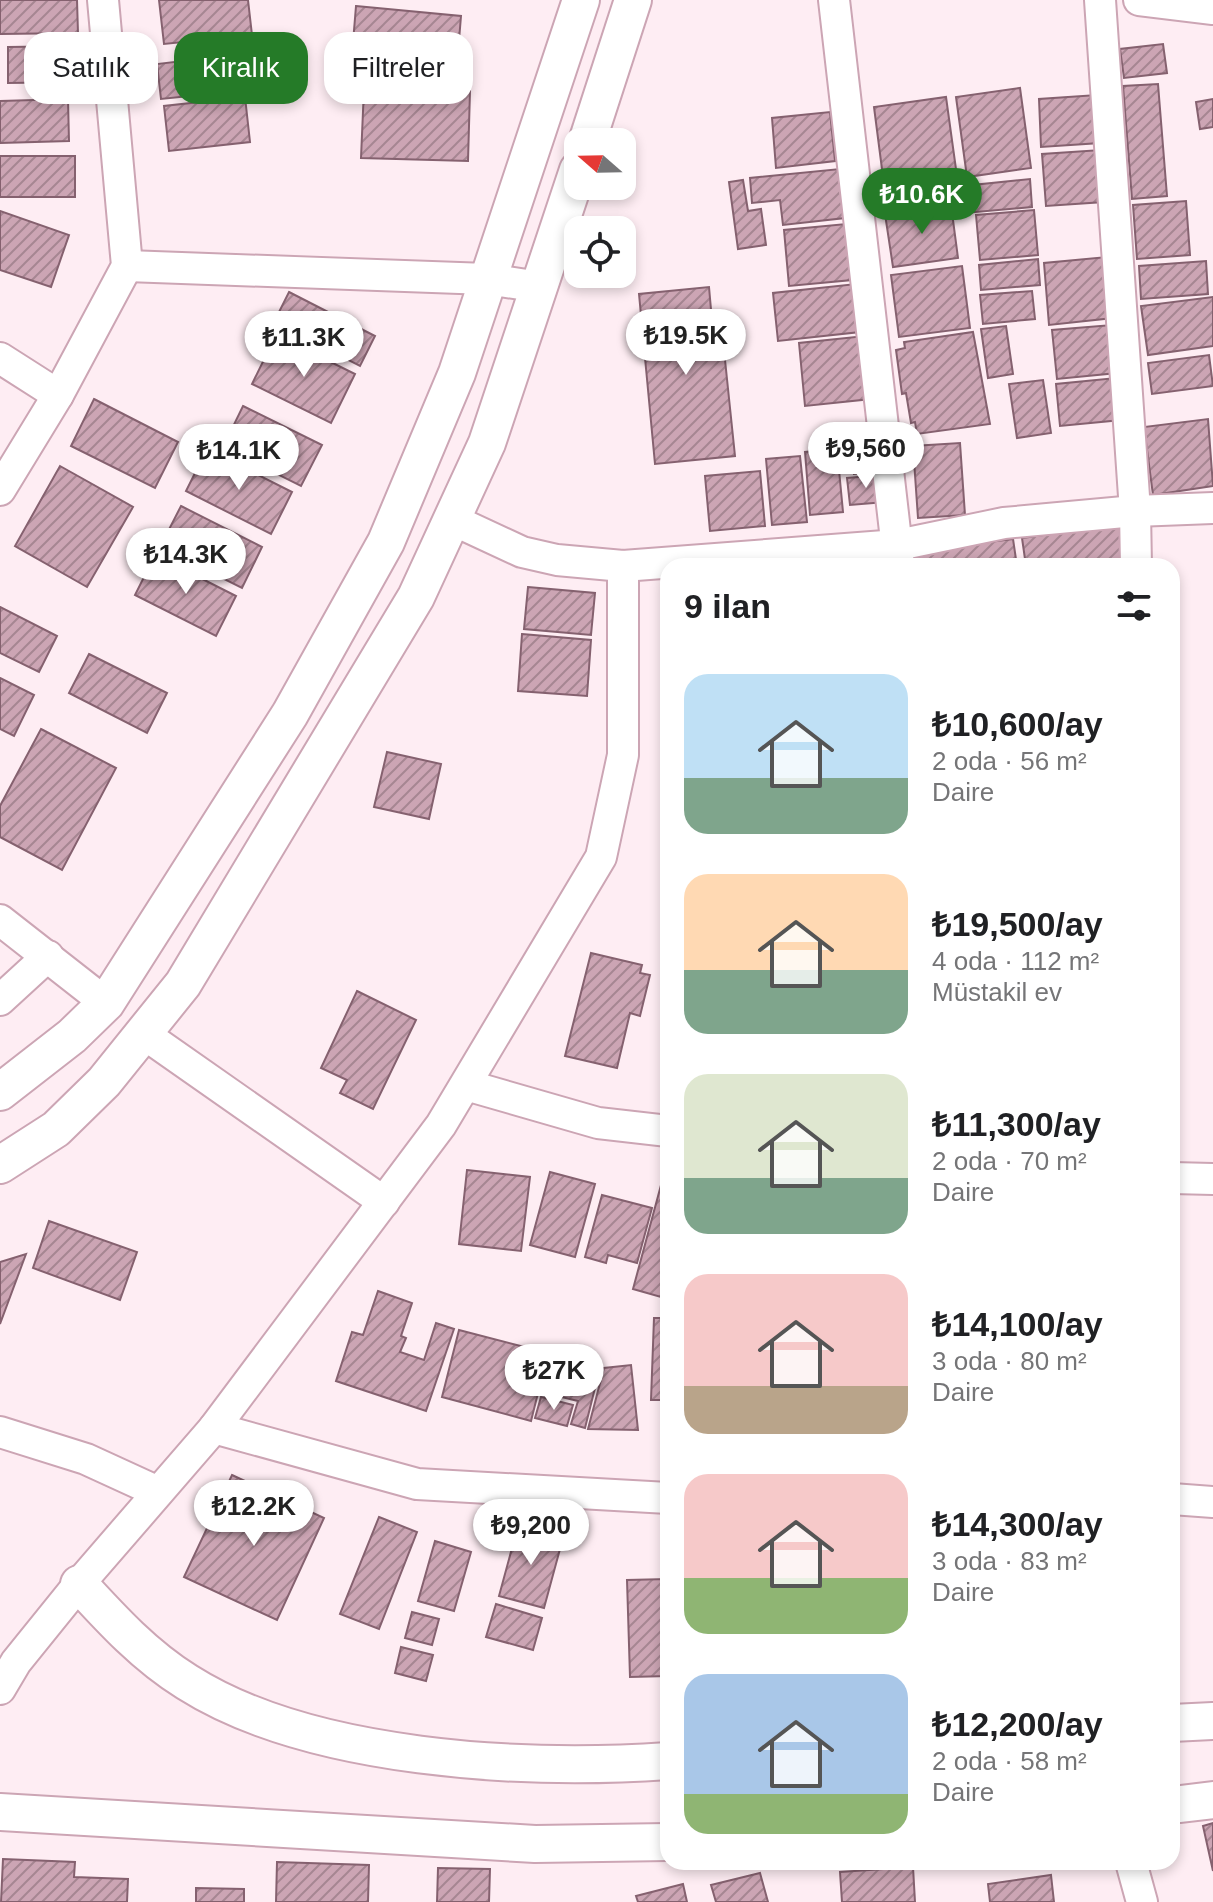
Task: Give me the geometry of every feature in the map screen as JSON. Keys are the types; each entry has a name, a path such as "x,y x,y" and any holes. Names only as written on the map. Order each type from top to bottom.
{"street":[{"path":"0,490 58,395 127,266 103,0"},
{"path":"0,1092 72,1036 106,1003 342,627 422,463 457,373 581,0"},
{"path":"592,128 633,0"},
{"path":"834,0 898,555"},
{"path":"1100,0 1136,558"},
{"path":"1139,0 1213,9"},
{"path":"0,1165 56,1129 104,1082 144,1034 216,934 416,597 487,443 568,200"},
{"path":"127,266 487,279 540,287"},
{"path":"0,358 58,395"},
{"path":"823,558 898,555 1004,523 1135,511 1213,508"},
{"path":"453,520 522,552 557,560 623,566 660,565"},
{"path":"0,1689 16,1662 79,1584 214,1428 384,1202 466,1085 601,857 623,755 623,566"},
{"path":"0,920 106,1003"},
{"path":"0,1000 48,956"},
{"path":"144,1034 384,1202"},
{"path":"466,1085 598,1123 660,1130"},
{"path":"1180,1178 1213,1179"},
{"path":"214,1428 417,1484 660,1498"},
{"path":"0,1432 86,1459 158,1492"},
{"path":"1180,1500 1213,1502"},
{"path":"79,1584 150,1655 187,1682 238,1710 291,1730 350,1744 475,1758 597,1763 660,1761"},
{"path":"1180,1723 1213,1721"},
{"path":"1180,1804 1213,1800"},
{"path":"0,1812 535,1844 660,1842"},
{"path":"1133,1870 1142,1902"}],"building":[{"path":"0,0 77,0 78,32 0,34"},
{"path":"159,0 248,0 252,32 174,32 174,43 164,44"},
{"path":"356,6 461,16 460,32 354,32"},
{"path":"1163,44 1167,73 1124,78 1120,49"},
{"path":"8,47 24,47 24,83 8,83"},
{"path":"174,62 174,98 161,99 158,64"},
{"path":"1158,84 1167,196 1132,199 1123,86"},
{"path":"1020,88 1031,168 967,177 956,97"},
{"path":"1097,95 1100,143 1041,147 1039,99"},
{"path":"946,97 960,198 887,208 874,107"},
{"path":"1213,99 1213,127 1200,129 1196,102"},
{"path":"0,101 68,104 69,141 0,143"},
{"path":"246,104 250,142 169,151 164,106"},
{"path":"363,104 470,104 468,161 361,158"},
{"path":"830,112 835,161 776,168 772,118"},
{"path":"1101,150 1104,202 1046,206 1042,154"},
{"path":"0,156 75,156 75,197 0,197"},
{"path":"840,169 845,218 783,225 780,200 752,203 750,178"},
{"path":"1030,179 1032,207 965,213 963,186"},
{"path":"743,180 748,211 761,209 766,245 738,249 729,182"},
{"path":"1186,201 1190,255 1137,259 1133,205"},
{"path":"951,205 958,258 893,267 885,214"},
{"path":"1034,210 1038,255 980,260 976,215"},
{"path":"0,211 69,235 51,287 0,270"},
{"path":"846,224 852,280 789,286 784,230"},
{"path":"1107,257 1113,318 1049,325 1044,263"},
{"path":"1038,259 1040,285 981,290 979,265"},
{"path":"1206,261 1208,294 1141,299 1139,266"},
{"path":"962,266 970,328 899,337 891,275"},
{"path":"856,284 860,332 778,341 773,293"},
{"path":"709,287 713,332 722,331 735,456 655,464 639,294"},
{"path":"1032,291 1035,319 983,324 980,295"},
{"path":"289,292 375,336 360,366 274,322"},
{"path":"1213,297 1213,346 1148,355 1141,306"},
{"path":"1112,325 1117,373 1057,379 1052,330"},
{"path":"1006,326 1013,374 988,378 981,329"},
{"path":"973,332 990,424 917,434 915,422 911,423 906,393 902,394 896,350 905,348 904,342"},
{"path":"276,335 355,374 331,423 252,384"},
{"path":"865,336 871,399 805,406 799,343"},
{"path":"1209,355 1213,386 1152,394 1148,363"},
{"path":"1116,378 1121,420 1060,426 1056,384"},
{"path":"1043,380 1051,433 1017,438 1009,384"},
{"path":"94,399 178,442 155,488 71,446"},
{"path":"243,406 322,445 301,486 223,447"},
{"path":"1208,419 1213,486 1153,495 1144,427"},
{"path":"960,443 965,515 918,518 913,446"},
{"path":"207,449 292,492 271,534 186,491"},
{"path":"837,449 843,512 810,515 805,452"},
{"path":"876,450 879,471 854,474 852,452"},
{"path":"800,456 807,522 772,525 766,459"},
{"path":"60,466 133,507 87,587 15,546"},
{"path":"760,471 765,526 710,531 705,476"},
{"path":"882,475 885,502 850,505 847,478"},
{"path":"181,506 262,547 242,588 160,547"},
{"path":"1124,524 1128,558 1025,558 1022,538"},
{"path":"1013,539 1016,558 919,558 918,551"},
{"path":"155,555 236,596 216,636 135,595"},
{"path":"528,587 595,593 591,635 524,629"},
{"path":"0,607 57,636 39,672 0,653"},
{"path":"522,634 591,640 587,696 518,691"},
{"path":"89,654 167,693 147,733 69,693"},
{"path":"0,678 34,695 14,736 0,729"},
{"path":"41,729 116,768 62,870 0,837 0,806"},
{"path":"387,752 441,764 429,819 374,807"},
{"path":"591,953 642,965 640,973 650,975 640,1016 630,1013 617,1068 565,1056"},
{"path":"357,991 416,1020 373,1109 340,1093 347,1080 321,1068"},
{"path":"467,1170 530,1177 521,1251 459,1244"},
{"path":"550,1172 595,1184 575,1257 530,1245"},
{"path":"660,1189 660,1297 633,1289"},
{"path":"602,1195 652,1208 637,1263 608,1255 606,1263 585,1257"},
{"path":"49,1221 137,1252 120,1300 33,1268"},
{"path":"26,1254 0,1324 0,1262"},
{"path":"378,1291 412,1303 401,1336 406,1338 400,1352 424,1360 436,1323 454,1329 426,1411 336,1381 352,1332 363,1335"},
{"path":"654,1318 660,1318 660,1400 651,1400"},
{"path":"459,1330 548,1353 531,1421 442,1397"},
{"path":"551,1355 600,1368 585,1428 571,1424 578,1401 541,1392"},
{"path":"631,1365 638,1430 588,1429 604,1368"},
{"path":"541,1397 573,1405 567,1426 535,1418"},
{"path":"232,1475 324,1518 277,1620 184,1577"},
{"path":"379,1517 417,1532 379,1629 340,1614"},
{"path":"518,1526 563,1538 544,1608 499,1596"},
{"path":"435,1541 471,1552 454,1611 418,1601"},
{"path":"660,1579 660,1676 630,1677 627,1580"},
{"path":"496,1604 542,1618 533,1650 486,1637"},
{"path":"412,1612 439,1619 432,1645 405,1638"},
{"path":"401,1647 433,1655 426,1681 395,1673"},
{"path":"1213,1823 1213,1871 1203,1826"},
{"path":"3,1859 75,1862 74,1877 128,1879 127,1902 1,1902"},
{"path":"277,1862 369,1865 368,1902 276,1902"},
{"path":"438,1868 490,1869 489,1902 437,1902"},
{"path":"913,1870 915,1902 842,1902 840,1872"},
{"path":"760,1873 768,1902 716,1902 711,1885"},
{"path":"1051,1875 1054,1902 990,1902 988,1884"},
{"path":"683,1884 687,1902 638,1902 636,1896"},
{"path":"196,1888 244,1889 244,1902 196,1902"}]}
